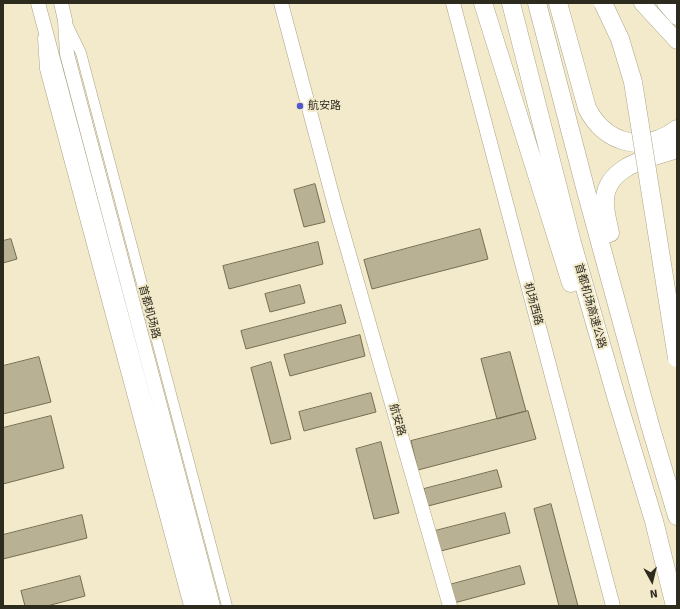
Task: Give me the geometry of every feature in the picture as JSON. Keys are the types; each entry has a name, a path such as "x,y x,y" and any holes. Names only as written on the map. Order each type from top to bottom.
{"highway":[{"path":"483,3 623,447 654,521"},
{"name":"首都机场高速公路","path":"511,3 576,258 654,521 675,606"},
{"path":"538,3 580,169 615,291"},
{"path":"558,3 587,108 593,120 599,127 614,138 633,143 661,138 677,129"},
{"path":"603,3 620,39 633,82 677,358"},
{"path":"677,149 628,167 616,176 608,187 605,197 605,208 613,244 612,280 650,425 677,516"}],"main road":[{"path":"642,3 677,41"},
{"path":"665,3 677,17"}],"street":[{"path":"38,3 199,606"},
{"name":"首都机场路","path":"61,3 65,20 68,54 212,606"},
{"name":"航安路","path":"281,3 334,202 450,606"},
{"name":"机场西路","path":"453,3 613,606"},
{"path":"42,20 45,69 189,606"},
{"name":"首都机场路","path":"65,20 81,53 227,606"}],"building":[{"path":"315,184 325,222 304,227 294,190"},
{"path":"480,229 488,259 372,289 364,260"},
{"path":"11,239 17,259 3,263 3,241"},
{"path":"318,242 323,264 229,289 223,266"},
{"path":"300,285 305,303 270,312 265,294"},
{"path":"341,305 346,323 246,349 241,331"},
{"path":"360,335 365,356 290,376 284,355"},
{"path":"510,352 526,411 497,419 481,359"},
{"path":"39,357 51,402 3,414 3,366"},
{"path":"271,362 291,439 271,444 251,368"},
{"path":"371,393 376,412 304,431 299,412"},
{"path":"528,411 536,439 418,470 411,441"},
{"path":"51,416 64,468 3,484 3,428"},
{"path":"381,442 399,513 374,519 356,449"},
{"path":"497,470 502,487 428,506 424,489"},
{"path":"551,504 578,606 559,606 534,509"},
{"path":"505,513 510,533 441,551 435,531"},
{"path":"82,515 87,538 3,559 3,535"},
{"path":"520,566 525,584 454,603 449,585"},
{"path":"80,576 85,596 47,606 25,606 21,591"}],"place":[{"name":"航安路","path":"300,106"}]}
